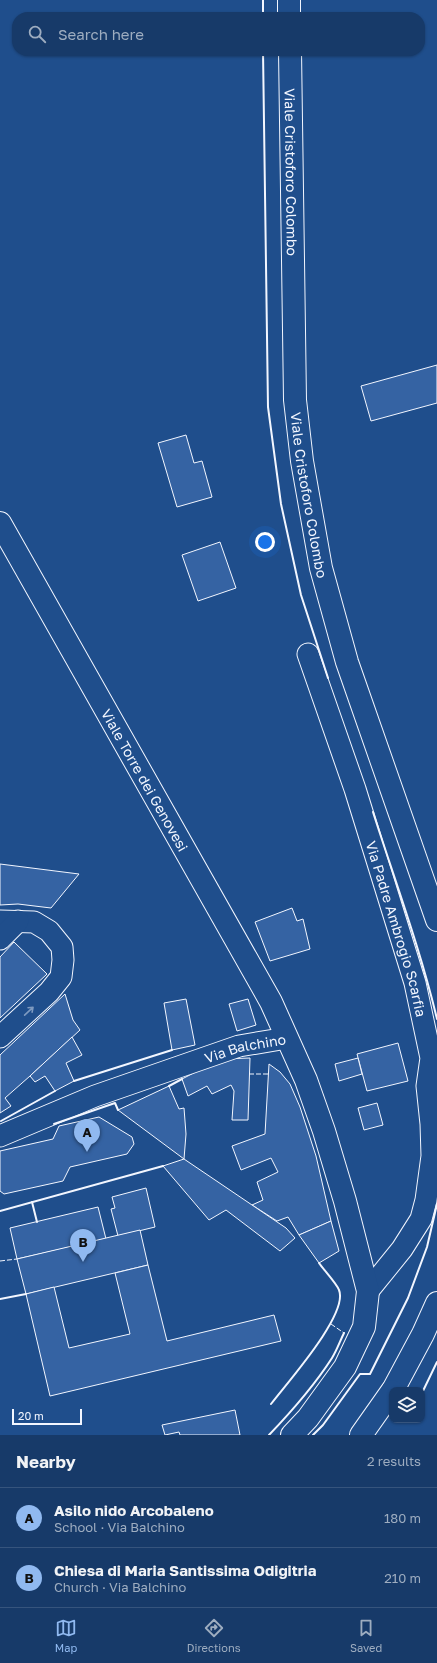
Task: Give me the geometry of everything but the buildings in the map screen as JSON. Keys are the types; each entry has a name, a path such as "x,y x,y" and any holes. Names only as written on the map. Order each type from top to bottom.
{"main road":[{"path":"289,0 290,12"},
{"name":"Viale Cristoforo Colombo","path":"290,56 295,400 304,469 322,568 347,662 437,920"},
{"name":"Viale Torre dei Genovesi","path":"0,523 271,1002 287,1038"},
{"name":"Via Balchino","path":"287,1038 306,1080 324,1131 345,1201 368,1291"},
{"path":"292,1435 308,1418 345,1367 364,1327 368,1291"},
{"path":"394,1387 423,1334 437,1303"},
{"path":"362,1435 389,1394"}],"street":[{"name":"Via Padre Ambrogio Scarfia","path":"308,654 355,789 414,983 430,1058 427,1086 432,1124 432,1156 426,1200 421,1219 402,1249 368,1291"},
{"path":"0,939 9,921 34,922 48,931 62,946 64,960 61,977 49,992 0,1037"},
{"name":"Via Balchino","path":"0,1136 95,1096 239,1046 287,1038"}],"fence":[{"path":"249,1074 268,1074"},
{"path":"0,1261 17,1259"},
{"path":"331,1324 344,1333"}],"wall":[{"path":"263,0 263,12"},
{"path":"263,56 268,407 281,504 301,595 328,678"},
{"path":"373,812 415,940 437,1019"},
{"path":"74,1081 172,1050"},
{"path":"169,1086 182,1079"},
{"path":"1,1121 55,1091"},
{"path":"54,1124 115,1103 118,1110"},
{"path":"0,1211 163,1166"},
{"path":"32,1202 37,1222"},
{"path":"313,1435 323,1425 360,1374 370,1374 408,1298 427,1247 437,1204"},
{"path":"271,1404 302,1365 326,1331 335,1315 340,1301 338,1287 319,1263"},
{"path":"0,1299 26,1294"},
{"path":"269,1435 318,1378 334,1355 344,1333"},
{"path":"425,1387 437,1362"}],"place":[{"name":"Asilo nido Arcobaleno","path":"87,1152"},
{"name":"Chiesa di Maria Santissima Odigitria","path":"83,1262"}]}
